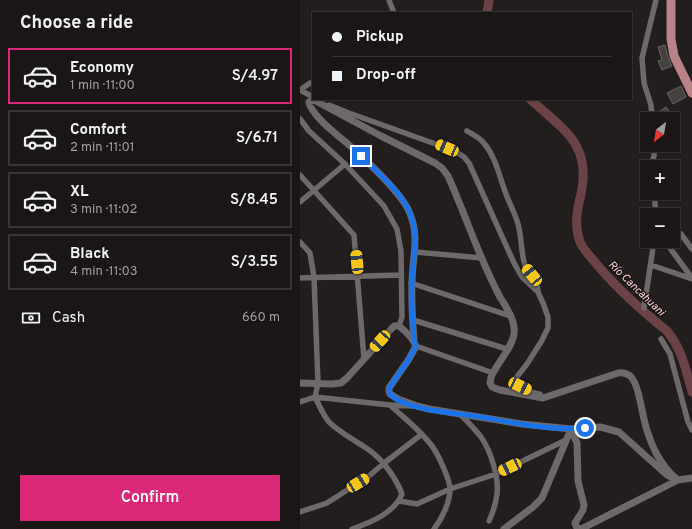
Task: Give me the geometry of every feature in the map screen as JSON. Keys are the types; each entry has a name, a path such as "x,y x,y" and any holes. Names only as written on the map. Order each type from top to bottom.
{"main road":[{"path":"671,0 671,38 674,56 692,92"}],"street":[{"path":"390,0 394,12"},
{"path":"652,112 651,105 644,83 642,58 656,0"},
{"path":"312,82 300,90 312,96"},
{"path":"314,100 320,102 381,136 435,163 442,168 448,176 482,258 510,316 514,332 513,338 493,373 491,385 496,389 540,398 552,396 618,373 629,375 635,384 645,424 654,448 669,473 678,480 667,475 619,432 600,427 571,429 522,424 417,406 392,396 389,391 394,380 409,359 415,344 412,283 415,252 415,231 413,221 405,204 388,184 361,156 324,124 310,107 310,101 314,100"},
{"path":"319,100 348,113 440,145 455,151 464,157 469,163 514,263 522,277 538,292"},
{"path":"300,119 309,131 345,164 384,206 397,229 401,251 400,275 402,317 399,326"},
{"path":"467,131 481,140 491,153 499,170 519,227 526,268 532,275 538,288 538,292 548,317 548,328 538,348 516,378 516,382 520,386 534,393 552,396"},
{"path":"300,202 345,164"},
{"path":"300,175 354,235 364,359"},
{"path":"680,235 692,249"},
{"path":"300,242 310,253 314,277 318,383 315,397 329,423 370,451 383,464 398,483 402,494 399,501 389,512 364,525 352,529"},
{"path":"644,308 652,265 653,248"},
{"path":"670,248 692,278"},
{"path":"415,252 482,258"},
{"path":"652,265 692,278"},
{"path":"300,278 400,275"},
{"path":"412,283 510,316"},
{"path":"413,320 507,349"},
{"path":"300,383 341,383 394,326 399,326 410,335 415,344 493,373"},
{"path":"661,339 670,354 688,422 692,430"},
{"path":"300,402 315,397 390,406 417,406"},
{"path":"390,406 422,434 442,464 450,489 445,510 439,523 434,529"},
{"path":"460,414 482,438 488,449 496,474 497,493 494,508 489,521"},
{"path":"571,429 577,443 578,481 584,505 583,510 575,523 577,528 580,529 678,480 692,478"},
{"path":"504,529 533,507 542,498 571,429"},
{"path":"300,512 327,503 369,476 422,434"},
{"path":"399,501 416,504 450,489 496,474 566,440"}],"building":[{"path":"665,45 672,66 662,70 658,61 662,60 658,47"},
{"path":"681,86 686,97 673,104 667,93"},
{"path":"666,107 670,112 658,112"}],"waterway":[{"name":"Río Cancahuani","path":"487,12 489,0"},
{"name":"Río Cancahuani","path":"531,100 563,129 578,149 582,162 583,177 577,218 577,230 581,245 619,289 667,331 680,352 692,392"}],"route":[{"path":"361,156 392,188 405,204 413,221 416,237 412,283 414,342 416,346 413,353 389,388 390,394 404,402 429,409 522,424 571,429 585,428"}]}
